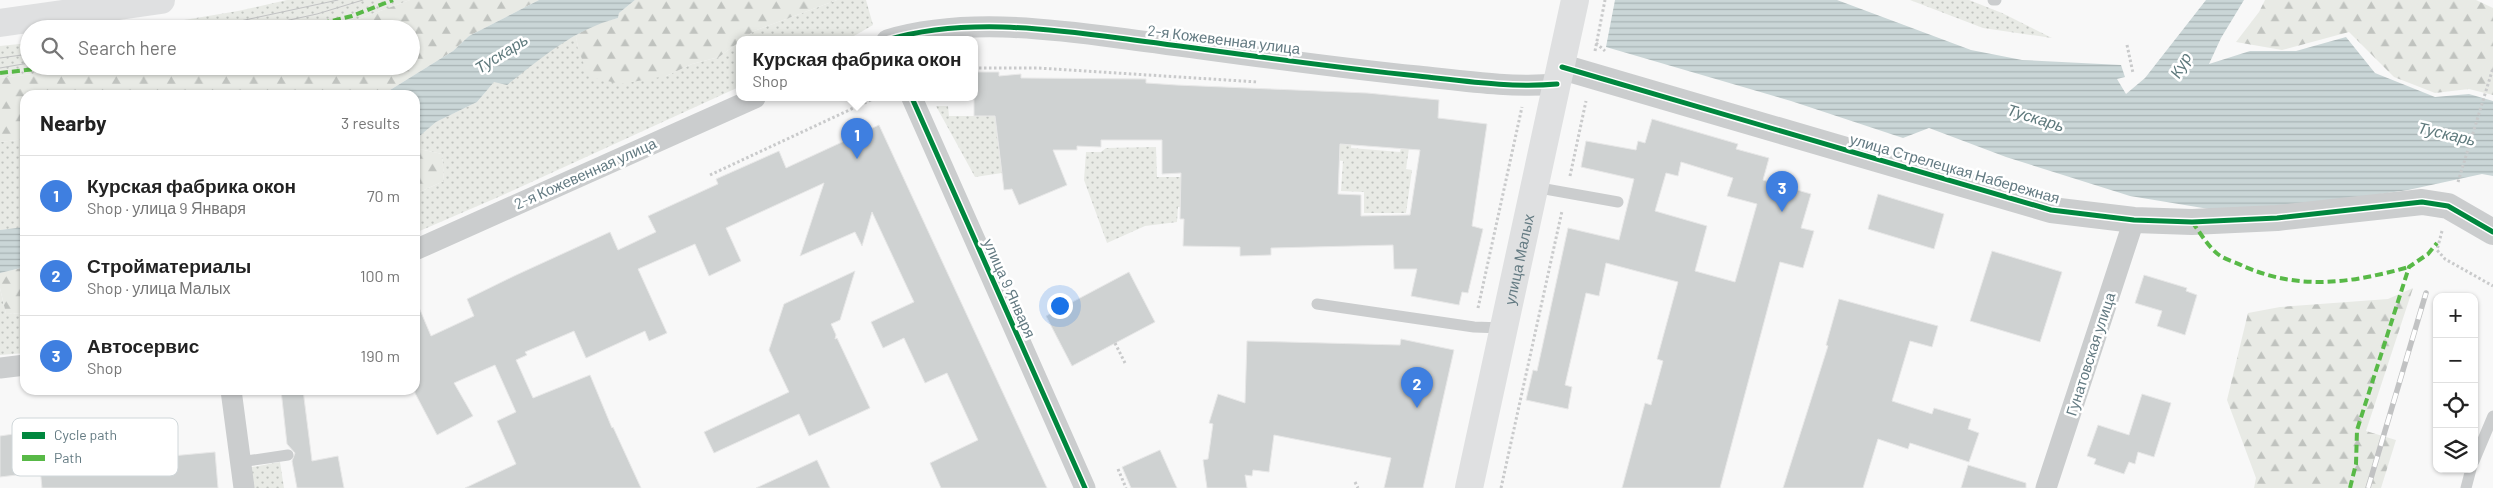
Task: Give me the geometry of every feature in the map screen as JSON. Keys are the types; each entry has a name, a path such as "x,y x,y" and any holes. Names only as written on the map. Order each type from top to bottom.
{"main road":[{"path":"0,23 124,2 161,0"},
{"name":"улица Малых","path":"1469,488 1575,0"}],"street":[{"name":"2-я Кожевенная улица","path":"904,36 930,30 1005,28 1081,33 1419,76 1526,87 1560,76"},
{"name":"улица Стрелецкая Набережная","path":"1560,76 1592,75 2051,210 2134,220 2192,222 2277,218 2422,202 2448,206 2493,232"},
{"name":"2-я Кожевенная улица","path":"420,248 749,101"},
{"name":"улица 9 Января","path":"913,101 1085,488"},
{"name":"Гунатовская улица","path":"2046,488 2134,220"},
{"path":"0,368 20,366"},
{"path":"233,395 244,488"}],"lane":[{"path":"1534,187 1618,202"},
{"path":"1316,304 1474,327 1503,328"},
{"path":"2478,452 2493,416"},
{"path":"240,462 288,455"},
{"path":"2466,488 2470,473"}],"path":[{"path":"1597,36 1604,0"},
{"path":"2128,45 2133,73"},
{"path":"978,68 1038,68 1263,83"},
{"path":"2456,188 2493,68"},
{"path":"1501,488 1592,75"},
{"path":"710,175 869,101"},
{"path":"1513,105 1522,106"},
{"path":"2444,225 2437,250 2445,259 2493,286"},
{"path":"1115,343 1124,362"},
{"path":"1118,469 1126,488"},
{"path":"1355,482 1358,488"}],"green space":[{"path":"287,0 410,0 356,20 184,20"},
{"path":"410,0 539,0 469,36 453,51 420,71 420,20 356,20"},
{"path":"635,0 837,0 754,31 747,36 736,36 736,44 719,57 692,64 666,76 621,84 589,77 578,49 576,35 593,25 618,18 619,13"},
{"path":"837,0 866,0 873,25 854,36 747,36 754,31"},
{"path":"1910,0 1969,0 2002,13 2052,38 1983,28"},
{"path":"2265,0 2476,0 2493,8 2493,95 2469,89 2435,93 2394,77 2349,32 2282,50 2236,42 2259,12"},
{"path":"576,35 578,49 666,76 692,64 719,57 736,44 736,88 420,231 420,192 444,181 442,154 420,149 420,136 436,122 477,102 494,82"},
{"path":"20,44 20,75 25,75 0,78 0,46"},
{"path":"25,75 414,75 390,90 20,90 20,140 0,142 0,78"},
{"path":"1339,96 1355,97 1351,148 1400,152 1403,139 1410,141 1406,169 1412,170 1406,213 1364,213 1364,192 1341,191 1343,161 1336,160"},
{"path":"936,106 948,106 949,116 995,116 1002,173 975,177"},
{"path":"20,140 20,228 0,230 0,142"},
{"path":"1156,147 1157,177 1186,177 1211,208 1178,207 1177,222 1145,226 1107,243 1084,180 1086,152 1101,152 1106,148"},
{"path":"420,149 442,154 444,181 420,192"},
{"path":"20,268 20,313 6,314 0,288 0,273"},
{"path":"0,288 6,314 20,313 20,353 0,355"},
{"path":"2413,288 2366,431 2396,440 2381,488 2254,488 2256,478 2227,400 2248,313 2280,307 2388,299"},
{"path":"280,462 284,488 250,488 247,468"}],"water":[{"name":"Тускарь","path":"539,0 635,0 619,13 618,18 602,23 573,37 507,85 494,82 477,102 436,122 420,136 420,90 390,90 414,75 420,75 420,71 453,51 469,36"},
{"path":"1615,0 1837,0 1971,50 2022,60 2121,65 2125,77 2117,79 2126,94 2145,78 2206,0 2244,0 2221,38 2209,64 2250,51 2296,51 2346,37 2375,73 2435,97 2469,94 2493,101 2493,176 2482,174 2408,190 2284,208 2209,209 2130,196 2006,157 1929,128 1903,138 1791,101 1606,47"},
{"path":"20,228 20,268 0,273 0,230"}],"building":[{"path":"978,72 999,72 999,76 1021,74 1021,78 1146,79 1146,83 1367,93 1439,100 1438,118 1487,124 1472,226 1483,229 1468,293 1462,292 1459,305 1411,296 1417,269 1394,269 1393,245 1271,248 1271,255 1240,256 1240,247 1183,246 1184,219 1180,219 1181,173 1162,174 1162,140 1101,140 1101,147 1077,146 1077,150 1053,150 1067,185 1019,205 1012,189 1004,190 995,116 974,116 974,101 978,101","holes":["1340,144 1420,150 1410,215 1361,216 1361,195 1338,194"]},
{"path":"1652,119 1738,144 1736,149 1769,158 1763,180 1811,194 1801,228 1814,231 1803,268 1780,262 1720,488 1622,488 1645,403 1651,405 1663,361 1657,359 1678,282 1606,263 1599,296 1586,293 1565,385 1572,387 1568,409 1526,400 1533,370 1537,371 1568,228 1619,240 1634,179 1581,167 1586,141 1636,150 1638,141 1645,143","holes":["1681,162 1733,178 1727,196 1757,204 1735,282 1695,271 1707,226 1655,211 1666,173 1678,176"]},
{"path":"879,125 1047,488 941,488 930,463 978,440 947,373 925,383 904,338 883,348 871,322 914,302 872,212 862,246 855,232 800,256 824,183 726,228 741,261 709,276 695,244 638,269 667,333 649,341 645,331 586,358 574,331 525,352 527,355 516,360 533,398 590,375 612,428 641,488 465,488 516,464 497,421 516,412 495,365 454,383 473,416 437,435 416,395 420,395 420,310 431,336 474,316 467,299 514,276 610,232 618,250 656,232 648,216 718,184 716,179 779,151 786,168"},
{"path":"1878,194 1944,214 1934,249 1868,229"},
{"path":"1992,251 2062,272 2040,342 1970,321"},
{"path":"855,271 840,320 831,324 836,335 835,339 837,338 870,408 809,436 799,414 714,453 704,432 789,392 769,350 784,304"},
{"path":"1129,272 1155,322 1072,366 1046,316"},
{"path":"2144,275 2187,288 2186,291 2197,295 2185,335 2157,326 2162,311 2135,303"},
{"path":"1839,299 1938,326 1932,347 1910,341 1892,401 1932,414 1934,408 1971,419 1968,429 1979,433 1969,462 1910,443 1908,449 1878,439 1863,488 1783,488 1828,346 1826,345"},
{"path":"1401,339 1454,350 1423,488 1384,488 1391,458 1274,435 1269,472 1253,470 1252,476 1245,475 1247,488 1207,488 1203,460 1208,459 1213,424 1209,423 1218,394 1245,403 1247,341 1400,345"},
{"path":"2142,394 2171,403 2154,457 2138,452 2135,464 2129,462 2124,474 2094,464 2096,459 2087,456 2098,425 2129,435"},
{"path":"282,395 304,395 312,461 338,456 344,488 297,488 292,461 295,453 287,444"},
{"path":"12,434 12,476 0,477 0,436"},
{"path":"1160,450 1177,488 1131,488 1122,467"},
{"path":"215,452 218,488 42,488 41,476 178,476 178,455"},
{"path":"817,460 830,488 756,488"},
{"path":"1968,465 2026,483 2026,488 1961,488"}],"tram line":[{"path":"245,20 338,0"},
{"path":"289,20 363,0"},
{"path":"0,58 20,55"},
{"path":"0,68 20,65"}],"railway":[{"path":"2368,488 2426,293"}],"marked path":[{"path":"335,20 352,16 393,0"},
{"path":"0,73 20,71"},
{"path":"2192,222 2211,248 2222,257 2264,274 2285,279 2305,282 2326,282 2367,277 2409,267"},
{"path":"2350,488 2356,464 2357,430 2409,267 2428,254 2437,243"}],"cycle path":[{"path":"903,36 944,29 973,27 1032,28 1091,34 1343,68 1471,82 1505,85 1557,84"},
{"path":"1562,67 2051,210 2134,220 2192,222 2277,218 2422,202 2448,206 2493,232"},
{"path":"913,101 1085,488"}],"place":[{"name":"Курская фабрика окон","path":"857,159"},
{"name":"Автосервис","path":"1782,212"},
{"name":"Стройматериалы","path":"1417,408"}],"water label":[{"name":"Кур","path":"2180,65"}]}
